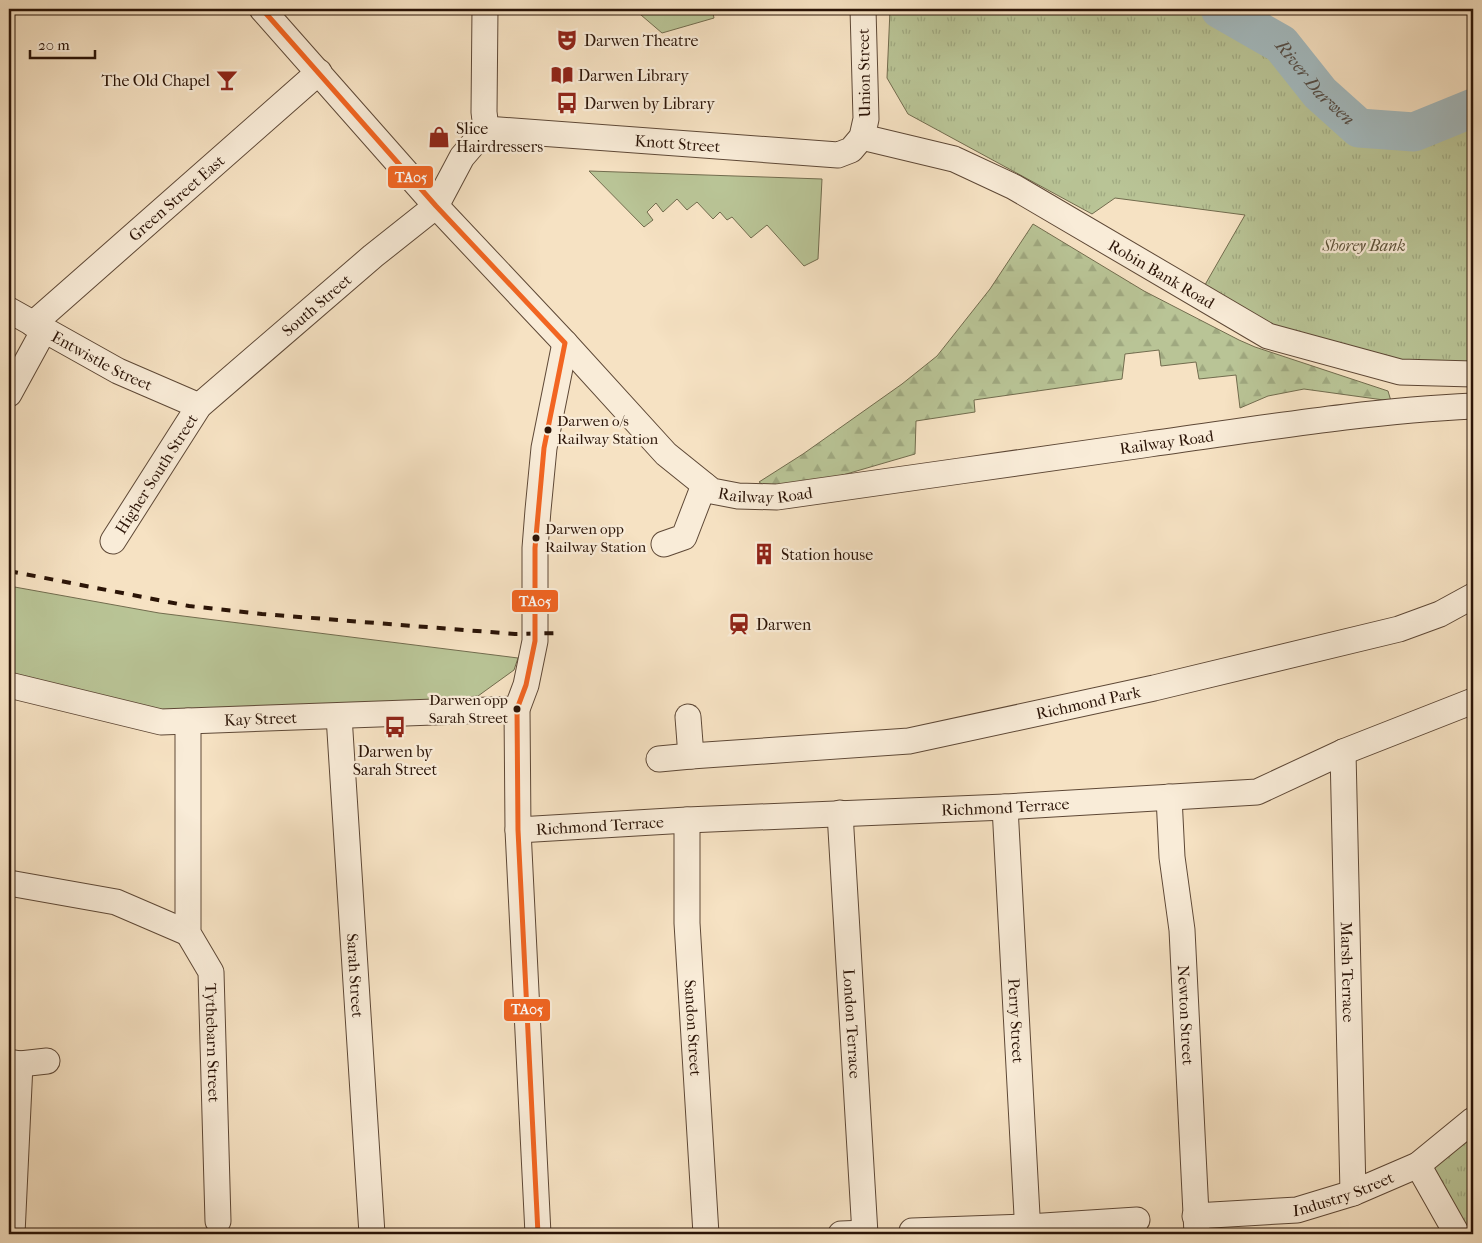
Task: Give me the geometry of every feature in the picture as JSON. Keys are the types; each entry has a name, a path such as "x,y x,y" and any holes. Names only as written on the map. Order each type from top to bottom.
{"street":[{"name":"Railway Road","path":"262,9 436,206 565,343 643,439 666,454 712,491 738,496 777,497 1315,419 1418,408 1473,406"},
{"path":"436,206 462,157 486,129 484,112 485,9"},
{"name":"Union Street","path":"862,137 866,118 863,9"},
{"name":"Green Street East","path":"9,394 38,327 319,72"},
{"name":"Knott Street","path":"486,129 838,155 851,150 862,137"},
{"name":"Robin Bank Road","path":"862,137 954,158 1014,187 1268,336 1400,372 1473,374"},
{"name":"South Street","path":"199,406 374,256 436,206"},
{"name":"Entwistle Street","path":"9,310 118,371 199,406"},
{"path":"538,1234 518,830 517,709 526,685 535,640 535,548 544,448 565,343"},
{"name":"Higher South Street","path":"112,541 199,406"},
{"path":"664,544 684,537 704,485"},
{"name":"Richmond Park","path":"659,759 909,741 1154,688 1398,629 1440,614 1473,596"},
{"name":"Kay Street","path":"9,685 162,722 517,709"},
{"name":"Richmond Terrace","path":"518,830 687,820 1006,807 1257,792 1343,752 1473,701"},
{"name":"Sarah Street","path":"339,716 372,1234"},
{"path":"688,717 691,756"},
{"path":"9,883 116,902 188,933 188,721"},
{"name":"Marsh Terrace","path":"1343,752 1353,1193"},
{"name":"Newton Street","path":"1169,797 1172,857 1182,930 1196,1225"},
{"name":"Perry Street","path":"1006,807 1028,1230"},
{"name":"London Terrace","path":"840,813 857,1234"},
{"name":"Sandon Street","path":"687,820 688,924 706,1234"},
{"name":"Tythebarn Street","path":"188,933 211,972 218,1221"},
{"path":"12,1234 14,1063 47,1061"},
{"name":"Industry Street","path":"1196,1225 1297,1210 1353,1193 1418,1165 1473,1120"},
{"path":"1418,1165 1457,1234"},
{"path":"912,1231 1028,1230 1137,1220"}],"green space":[{"path":"634,9 712,9 714,18 662,33"},
{"name":"Shorey Bank","path":"1190,9 1247,33 1358,135 1413,137 1473,115 1473,369 1400,369 1268,329 1202,290 1245,215 1115,198 1092,214 908,114 887,78 890,10"},
{"path":"589,171 822,179 818,259 804,266 767,225 751,238 732,217 727,220 720,212 713,219 697,202 687,210 677,199 663,212 656,203 647,212 653,220 644,227"},
{"path":"1033,224 1144,291 1239,340 1388,391 1391,401 1304,389 1268,396 1240,408 1236,375 1199,379 1196,362 1161,366 1159,350 1125,354 1122,379 974,400 975,412 916,421 915,454 836,477 768,488 759,482 803,454 902,384 937,356 990,289"},
{"path":"9,586 159,613 518,658 514,670 478,696 161,722 9,685"},
{"path":"1473,1127 1473,1234 1461,1234 1422,1166"}],"waterway":[{"name":"River Darwen","path":"1220,9 1281,44 1320,93 1359,128 1414,132 1473,108"}],"railway":[{"path":"9,571 189,606 262,614 515,634 560,633"}],"transit line":[{"name":"TA05","path":"262,9 436,206 565,343 544,448 535,548 535,641 526,685 517,709 518,830 538,1234"}],"place":[{"name":"Darwen Theatre","path":"567,40"},
{"name":"Darwen Library","path":"562,75"},
{"name":"The Old Chapel","path":"227,80"},
{"name":"Darwen by Library","path":"567,103"},
{"name":"Slice Hairdressers","path":"439,137"},
{"name":"Darwen o/s Railway Station","path":"548,430"},
{"name":"Darwen opp Railway Station","path":"536,538"},
{"name":"Station house","path":"764,554"},
{"name":"Darwen","path":"739,624"},
{"name":"Darwen opp Sarah Street","path":"517,709"},
{"name":"Darwen by Sarah Street","path":"395,727"}]}
